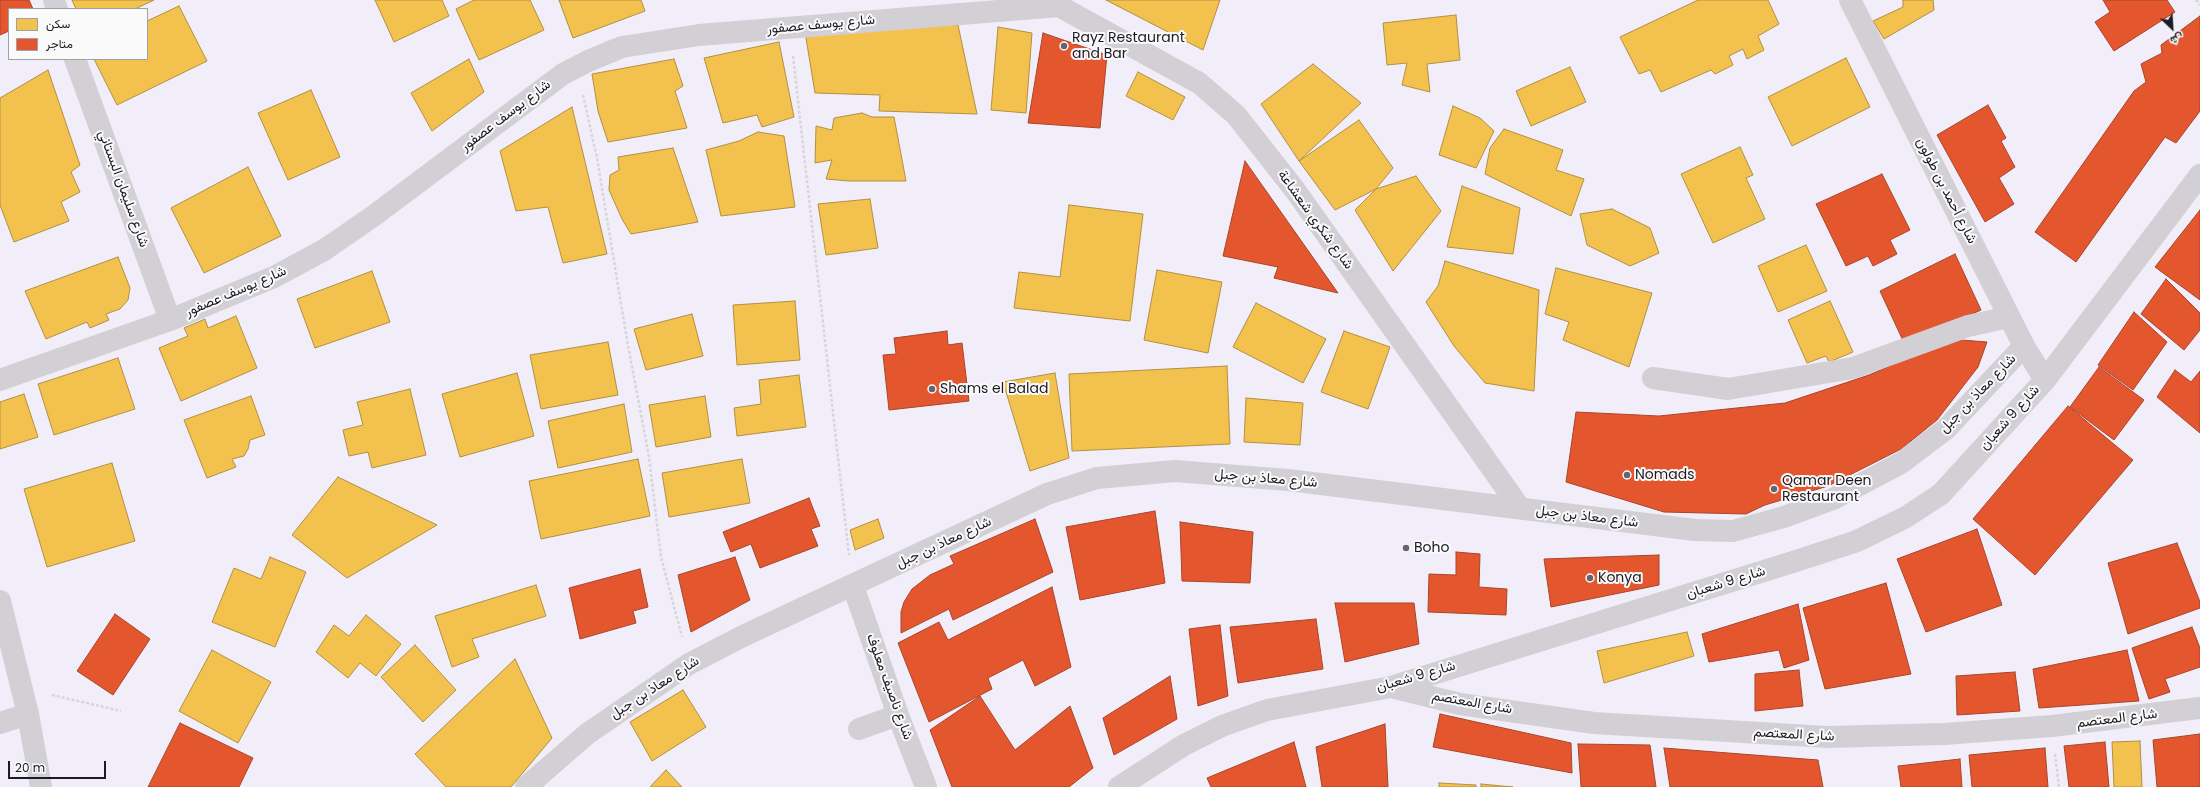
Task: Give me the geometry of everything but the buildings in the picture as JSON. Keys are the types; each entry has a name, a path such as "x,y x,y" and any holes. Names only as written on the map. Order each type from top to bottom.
{"street":[{"name":"شارع أحمد بن طولون","path":"1850,0 2009,317 2024,346 2045,380"},
{"name":"شارع يوسف عصفور","path":"0,380 170,320 274,277 324,250 372,217 563,74 622,48 699,35 1054,3"},
{"name":"شارع شكري شعشاعة","path":"1054,3 1198,83 1236,115 1295,190 1520,508"},
{"name":"شارع سليمان البستاني","path":"75,60 170,320"},
{"name":"شارع 9 شعبان","path":"1119,787 1184,744 1222,726 1267,710 1390,687 1857,540 1906,517 1941,494 2045,380 2200,175"},
{"path":"1653,378 1728,389 1853,368 1968,326 2009,317"},
{"name":"شارع معاذ بن جبل","path":"526,787 587,734 689,664 743,636 853,586 1047,494 1097,478 1175,471 1288,480 1695,530 1733,531 1784,517 1833,499 1902,464 1946,429 2024,346"},
{"name":"شارع ناصيف معلوف","path":"853,586 898,715 926,787"},
{"path":"0,601 28,714 41,787"},
{"name":"شارع المعتصم","path":"1390,687 1460,704 1594,723 1827,737 1944,734 2052,726 2200,708"},
{"path":"0,723 28,714"},
{"path":"859,729 898,715"}],"path":[{"path":"2196,0 2200,6"},
{"path":"790,27 853,586"},
{"path":"576,67 597,158 627,340 650,457 661,557 689,664"},
{"path":"22,687 121,711"},
{"path":"2052,726 2059,787"}],"place":[{"name":"Rayz Restaurant and Bar","path":"1064,46"},
{"name":"Shams el Balad","path":"932,389"},
{"name":"Nomads","path":"1627,475"},
{"name":"Qamar Deen Restaurant","path":"1774,489"},
{"name":"Boho","path":"1406,548"},
{"name":"Konya","path":"1590,578"}]}
